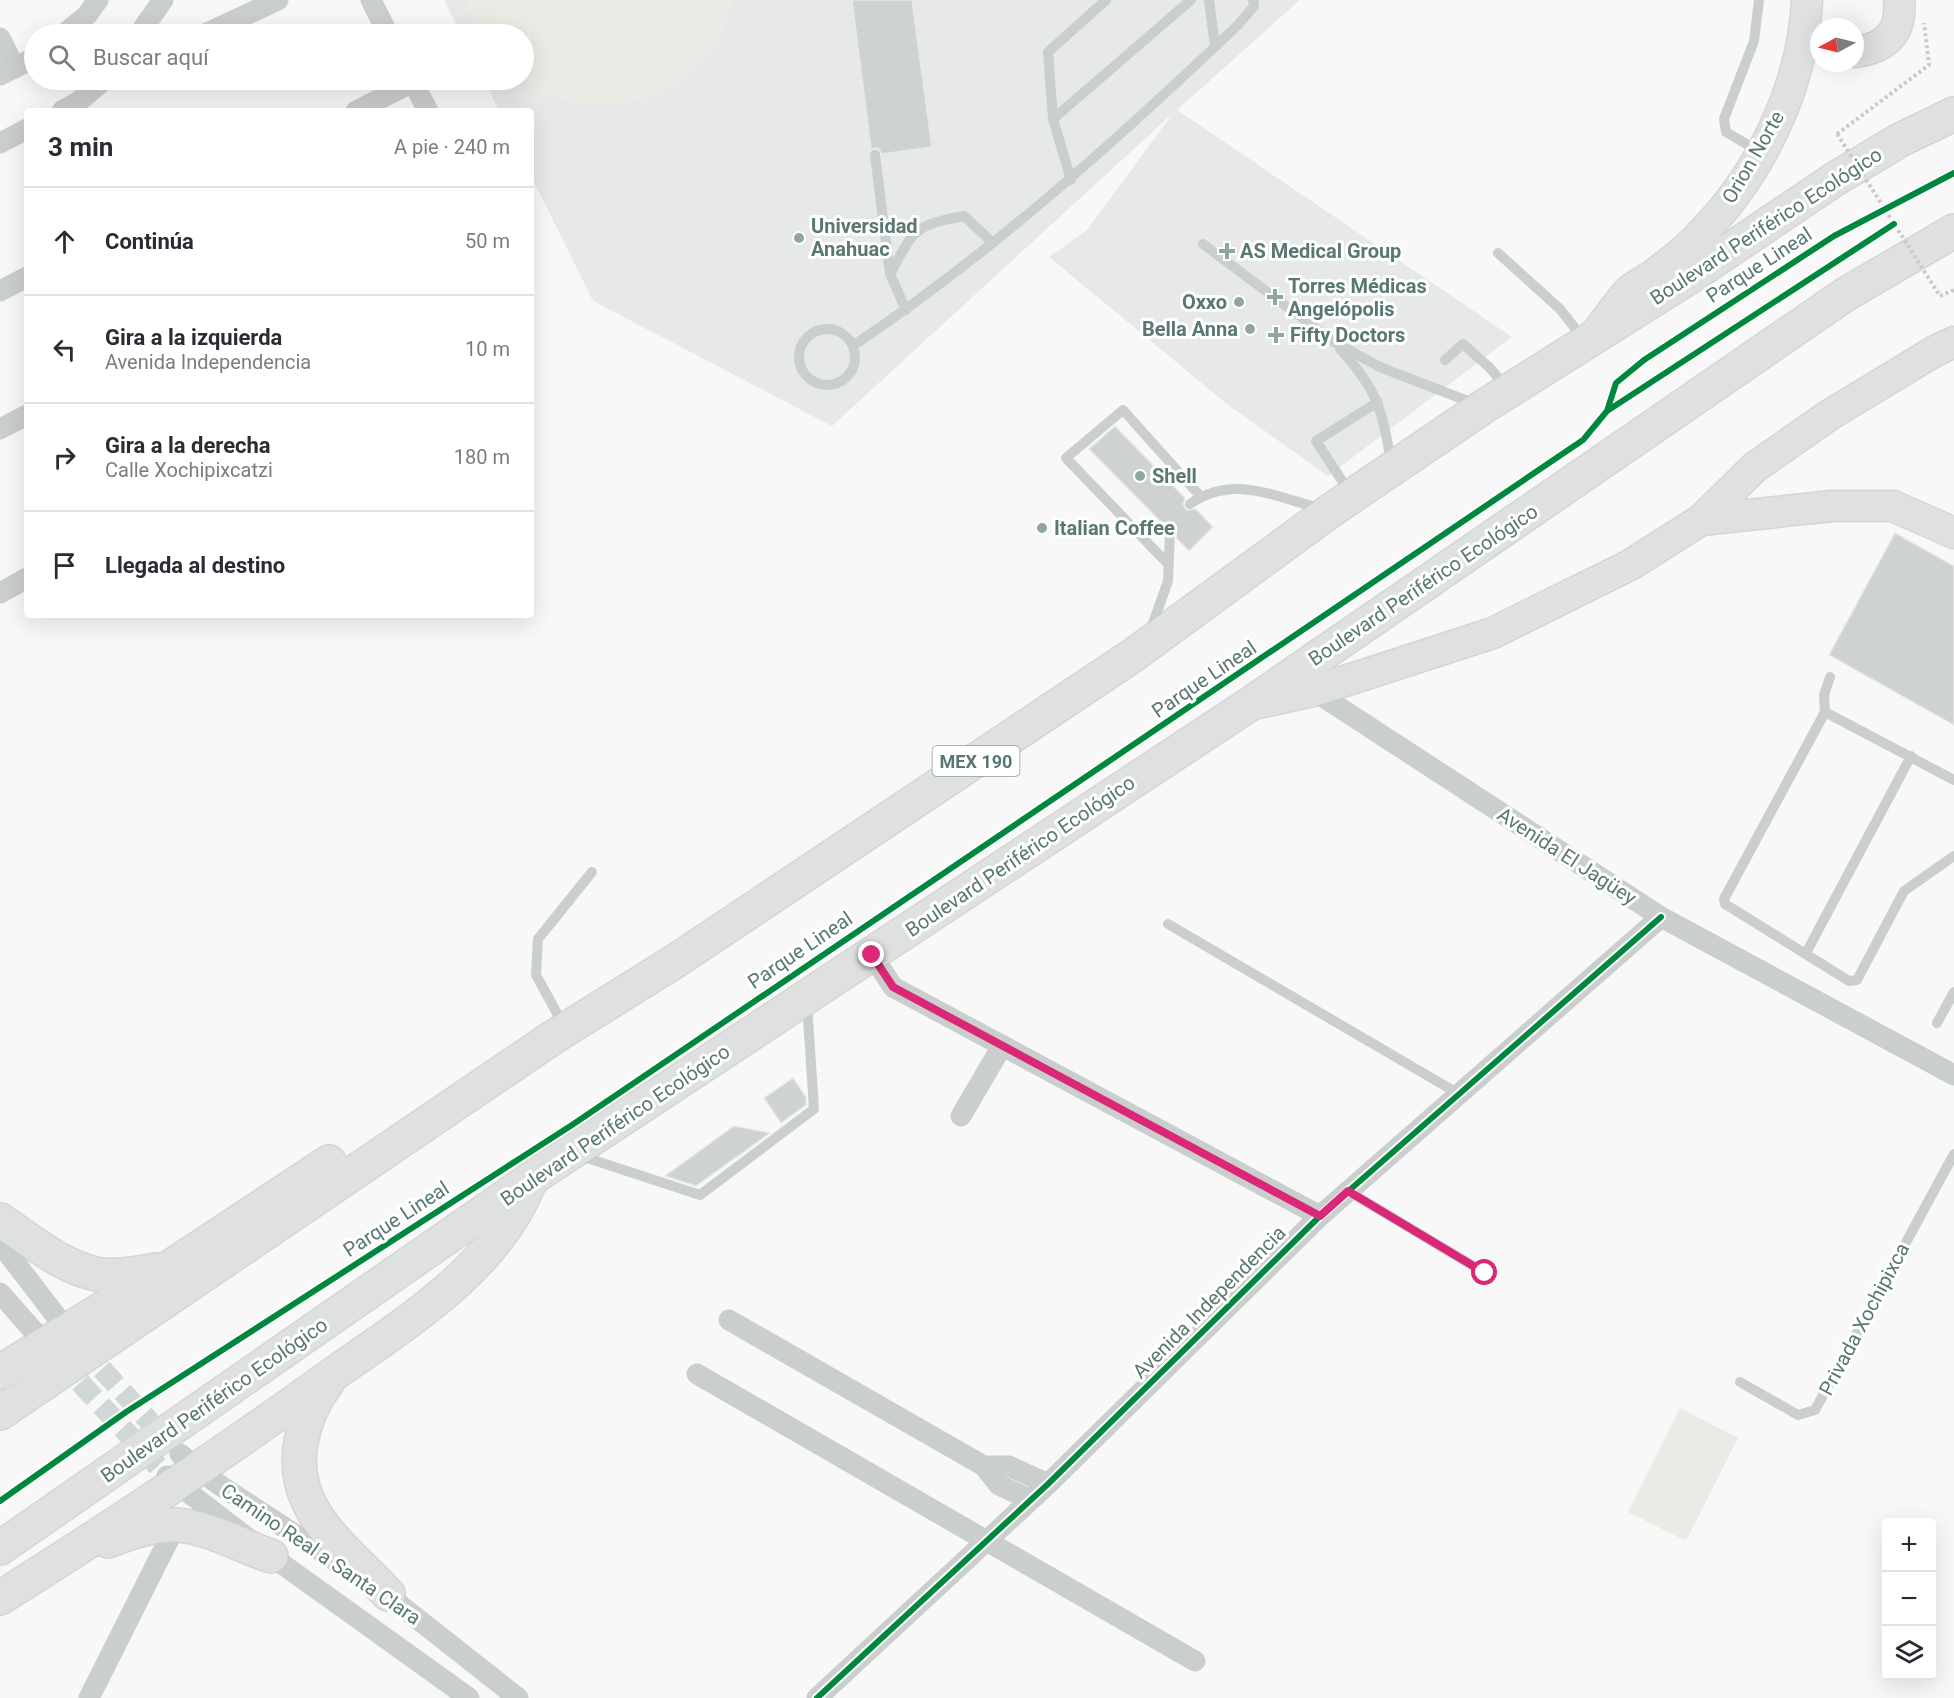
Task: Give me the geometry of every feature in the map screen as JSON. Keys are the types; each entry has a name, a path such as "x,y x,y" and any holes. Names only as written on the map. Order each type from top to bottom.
{"highway":[{"name":"Boulevard Periférico Ecológico","path":"0,1413 559,1033 677,960 1132,656 1341,503 1495,398 1691,276 1835,179 1900,140 1954,114"},
{"name":"Boulevard Periférico Ecológico","path":"0,1548 531,1179 1247,706 1846,294 1954,231"},
{"path":"0,1372 60,1342 398,1116 483,1064 531,1040 559,1033"},
{"path":"0,1598 69,1555 181,1471 337,1371 430,1303 467,1271 519,1210 531,1179"},
{"path":"0,1220 67,1262 100,1275 124,1275 167,1269"},
{"path":"337,1371 315,1401 302,1435 298,1472 302,1490 323,1526 388,1594"},
{"path":"69,1555 121,1536 176,1525 223,1537 271,1556"}],"street":[{"path":"76,24 87,15 98,0"},
{"path":"147,24 163,0"},
{"path":"227,24 279,0"},
{"path":"370,0 383,24"},
{"path":"1864,49 1877,45 1894,33 1900,20 1899,0"},
{"path":"1807,3 1810,21"},
{"name":"Orion Norte","path":"1590,338 1630,291 1668,264 1701,235 1730,200 1761,152 1789,92 1798,61 1807,3"},
{"path":"0,38 7,71 24,63"},
{"path":"66,108 92,90"},
{"path":"362,108 395,90"},
{"path":"417,90 426,108"},
{"path":"0,143 24,131"},
{"path":"0,291 24,279"},
{"path":"1247,706 1314,691 1493,633 1630,565 1701,520 1764,461 1832,414 1935,351 1954,342"},
{"path":"0,429 24,417"},
{"path":"1701,520 1832,506 1893,507 1954,533"},
{"path":"0,593 24,580"},
{"name":"Avenida El Jagüey","path":"1314,691 1661,917 1954,1075"},
{"name":"Avenida Independencia","path":"817,1698 1048,1484 1320,1216 1661,917"},
{"path":"872,955 893,987 1320,1216"},
{"path":"961,1116 1002,1046"},
{"path":"0,1243 60,1342"},
{"path":"0,1293 60,1342"},
{"path":"729,1320 984,1466 999,1485 1031,1500"},
{"path":"698,1374 1195,1661"},
{"path":"984,1466 1009,1466 1048,1484"},
{"name":"Camino Real a Santa Clara","path":"181,1471 271,1556 469,1698"},
{"name":"Camino Real a Santa Clara","path":"181,1471 388,1594 518,1698"},
{"path":"89,1698 176,1525"}],"lane":[{"path":"1071,180 1053,120 1048,52 1106,0"},
{"path":"1053,120 1191,0"},
{"path":"1209,0 1215,47"},
{"path":"1759,0 1754,41 1724,119 1726,132 1761,152"},
{"path":"854,345 906,310 1071,180 1215,47 1256,2"},
{"path":"875,155 890,274 906,310"},
{"path":"890,274 912,235 928,223 964,216 992,242"},
{"path":"1203,244 1334,342 1380,367 1495,398 1490,368 1463,344 1445,360"},
{"path":"1498,253 1590,338"},
{"path":"827,328 844,333 854,345 855,366 844,380 827,386 810,381 800,366 800,348 810,333 827,328"},
{"path":"1334,342 1365,377 1378,402 1384,419 1392,469"},
{"path":"1341,503 1316,441 1378,402"},
{"path":"1169,565 1066,458 1123,410 1201,496"},
{"path":"1190,504 1214,490 1238,488 1341,503"},
{"path":"1132,656 1158,616 1168,581 1170,531"},
{"path":"1830,677 1824,695 1825,712 1724,898 1725,904 1849,981 1857,980 1904,891 1954,856"},
{"path":"1825,712 1954,780"},
{"path":"1806,953 1911,756"},
{"path":"559,1033 536,975 538,939 592,872"},
{"path":"1168,924 1459,1094"},
{"path":"1937,1023 1954,992"},
{"path":"572,1153 700,1195 814,1109 807,997"},
{"name":"Privada Xochipixca","path":"1740,1382 1798,1415 1815,1410 1954,1154"},
{"path":"1348,1191 1485,1273"}],"path":[{"path":"1924,22 1929,65 1837,134 1940,296 1954,290"},
{"path":"1873,215 1893,205"},
{"path":"1884,230 1894,224"}],"shaded area":[{"name":"Universidad Anahuac","path":"444,0 1300,0 1177,110 1512,337 1328,476 1227,404 1049,257 1087,230 1173,113 832,426 593,301 534,182 534,108 498,108 489,90 534,90 534,24 456,24"},
{"path":"467,0 732,0 720,34 702,61 677,82 648,97 617,104 584,104 551,96 534,87 534,24 476,24"},
{"path":"1680,1408 1738,1438 1686,1541 1628,1512"}],"building":[{"path":"852,0 912,0 932,147 882,154 878,148 871,149"},
{"name":"Shell","path":"1115,426 1185,498 1183,504 1186,510 1196,509 1213,527 1189,551 1177,539 1174,525 1165,526 1089,449"},
{"path":"1895,533 1954,566 1954,725 1829,655"},
{"path":"793,1078 806,1097 806,1105 781,1123 764,1098"},
{"path":"734,1126 770,1133 696,1186 665,1176"}],"tunnel":[{"path":"81,1346 169,1443"},
{"path":"59,1360 165,1474"}],"cycle path":[{"name":"Parque Lineal","path":"0,1501 126,1412 572,1125 1583,440 1607,411 1616,383 1644,360 1834,236 1954,173"},
{"path":"1607,411 1894,224"},
{"path":"817,1698 1048,1484 1320,1216 1661,917"}],"place":[{"name":"Universidad Anahuac","path":"799,238"},
{"name":"AS Medical Group","path":"1227,251"},
{"name":"Torres Médicas Angelópolis","path":"1275,297"},
{"name":"Oxxo","path":"1239,302"},
{"name":"Bella Anna","path":"1250,329"},
{"name":"Fifty Doctors","path":"1276,335"},
{"name":"Shell","path":"1140,476"},
{"name":"Italian Coffee","path":"1042,528"}],"route":[{"path":"872,955 893,987 1320,1216 1348,1191 1485,1273"}]}
